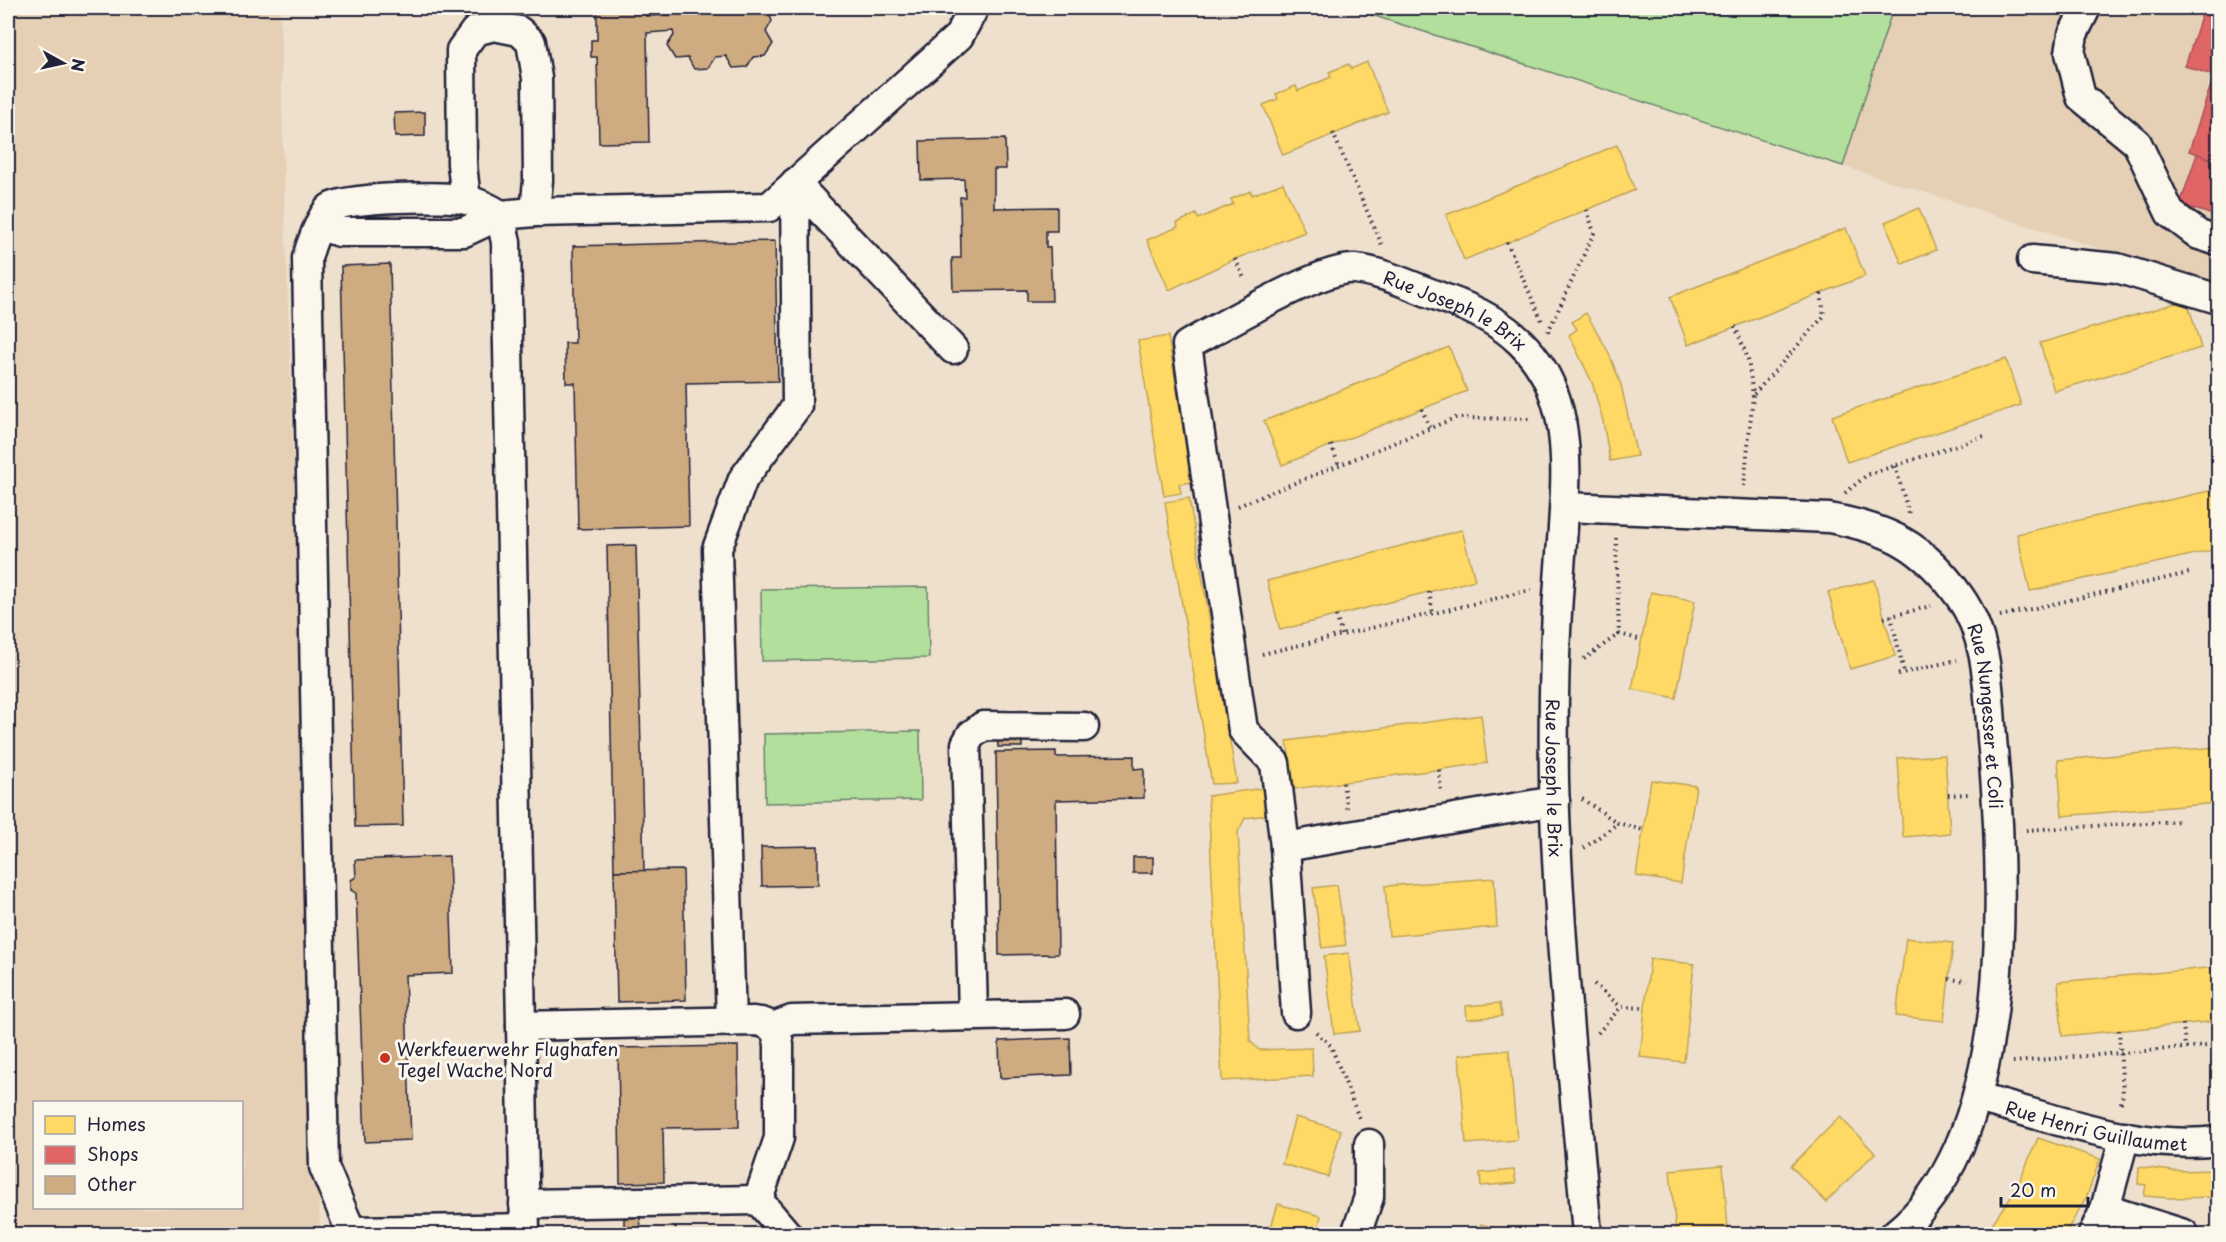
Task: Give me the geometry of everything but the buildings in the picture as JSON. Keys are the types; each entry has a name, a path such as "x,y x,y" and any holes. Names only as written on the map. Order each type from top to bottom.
{"street":[{"path":"320,226 340,232 464,232 500,215 535,212 769,207 959,36 974,8"},
{"path":"2086,8 2073,34 2070,53 2081,97 2137,143 2170,213 2199,235 2218,241"},
{"path":"466,200 462,164 461,50 475,32 494,17 519,31 531,42 537,78 538,180 535,212"},
{"path":"795,183 953,350"},
{"path":"731,1022 717,549 743,479 797,406 795,183"},
{"path":"525,1222 506,242 500,215 490,208 466,200 350,200 328,209 312,238 307,258 324,1167 352,1233 525,1222 758,1200"},
{"path":"2032,261 2117,268 2218,298"},
{"name":"Rue Joseph le Brix","path":"1296,1013 1285,846 1275,763 1243,730 1187,345 1327,272 1354,269 1470,308 1539,343 1562,420 1567,460 1554,680 1555,790 1562,956 1587,1234"},
{"name":"Rue Nungesser et Coli","path":"1565,507 1829,518 1870,526 1906,543 1937,569 1967,610 1984,653 1999,831 2001,909 1985,1064 1963,1142 1935,1190 1895,1234"},
{"path":"973,1014 966,744 971,735 983,726 1084,727"},
{"path":"1285,846 1555,790"},
{"path":"773,1027 792,1020 973,1014 1065,1014"},
{"path":"521,1026 764,1022 773,1027 778,1035 779,1045 779,1138 758,1200"},
{"name":"Rue Henri Guillaumet","path":"1977,1098 2119,1135 2164,1144 2218,1141"},
{"path":"2093,1234 2105,1209 2119,1135"},
{"path":"1356,1234 1369,1197 1369,1144"},
{"path":"758,1200 787,1234"},
{"path":"2105,1209 2184,1234"}],"path":[{"path":"1333,133 1384,249 1380,276"},
{"path":"1539,343 1594,233 1587,210"},
{"path":"1506,242 1539,343"},
{"path":"1754,395 1824,316 1821,293"},
{"path":"1735,327 1748,359 1754,395 1741,514"},
{"path":"1422,409 1430,429"},
{"path":"1212,517 1455,418 1562,420"},
{"path":"1829,518 1846,492 1867,475 1984,436"},
{"path":"1331,445 1339,465"},
{"path":"1896,466 1912,524 1906,543"},
{"path":"1615,508 1619,634 1641,640"},
{"path":"1884,618 1967,610 2189,573"},
{"path":"1233,661 1558,583"},
{"path":"1429,591 1433,614"},
{"path":"1336,616 1342,635"},
{"path":"1891,616 1904,672"},
{"path":"1898,674 1984,653"},
{"path":"1555,790 1618,823 1643,830"},
{"path":"1999,831 2181,821"},
{"path":"1572,1063 1621,1006 1645,1008"},
{"path":"1296,1013 1331,1046 1369,1144"},
{"path":"2183,1024 2185,1047"},
{"path":"2119,1030 2123,1094 2119,1135"},
{"path":"1985,1064 2218,1045"}],"shaded area":[{"path":"8,8 280,8 320,1234 8,1234"},
{"path":"1893,8 2218,8 2218,287 1843,166"}],"green space":[{"path":"1350,8 1893,8 1843,166"},
{"path":"928,587 929,658 762,661 761,589"},
{"path":"920,731 921,800 765,803 764,734"}],"place":[{"name":"Werkfeuerwehr Flughafen Tegel Wache Nord","path":"385,1058"}]}
